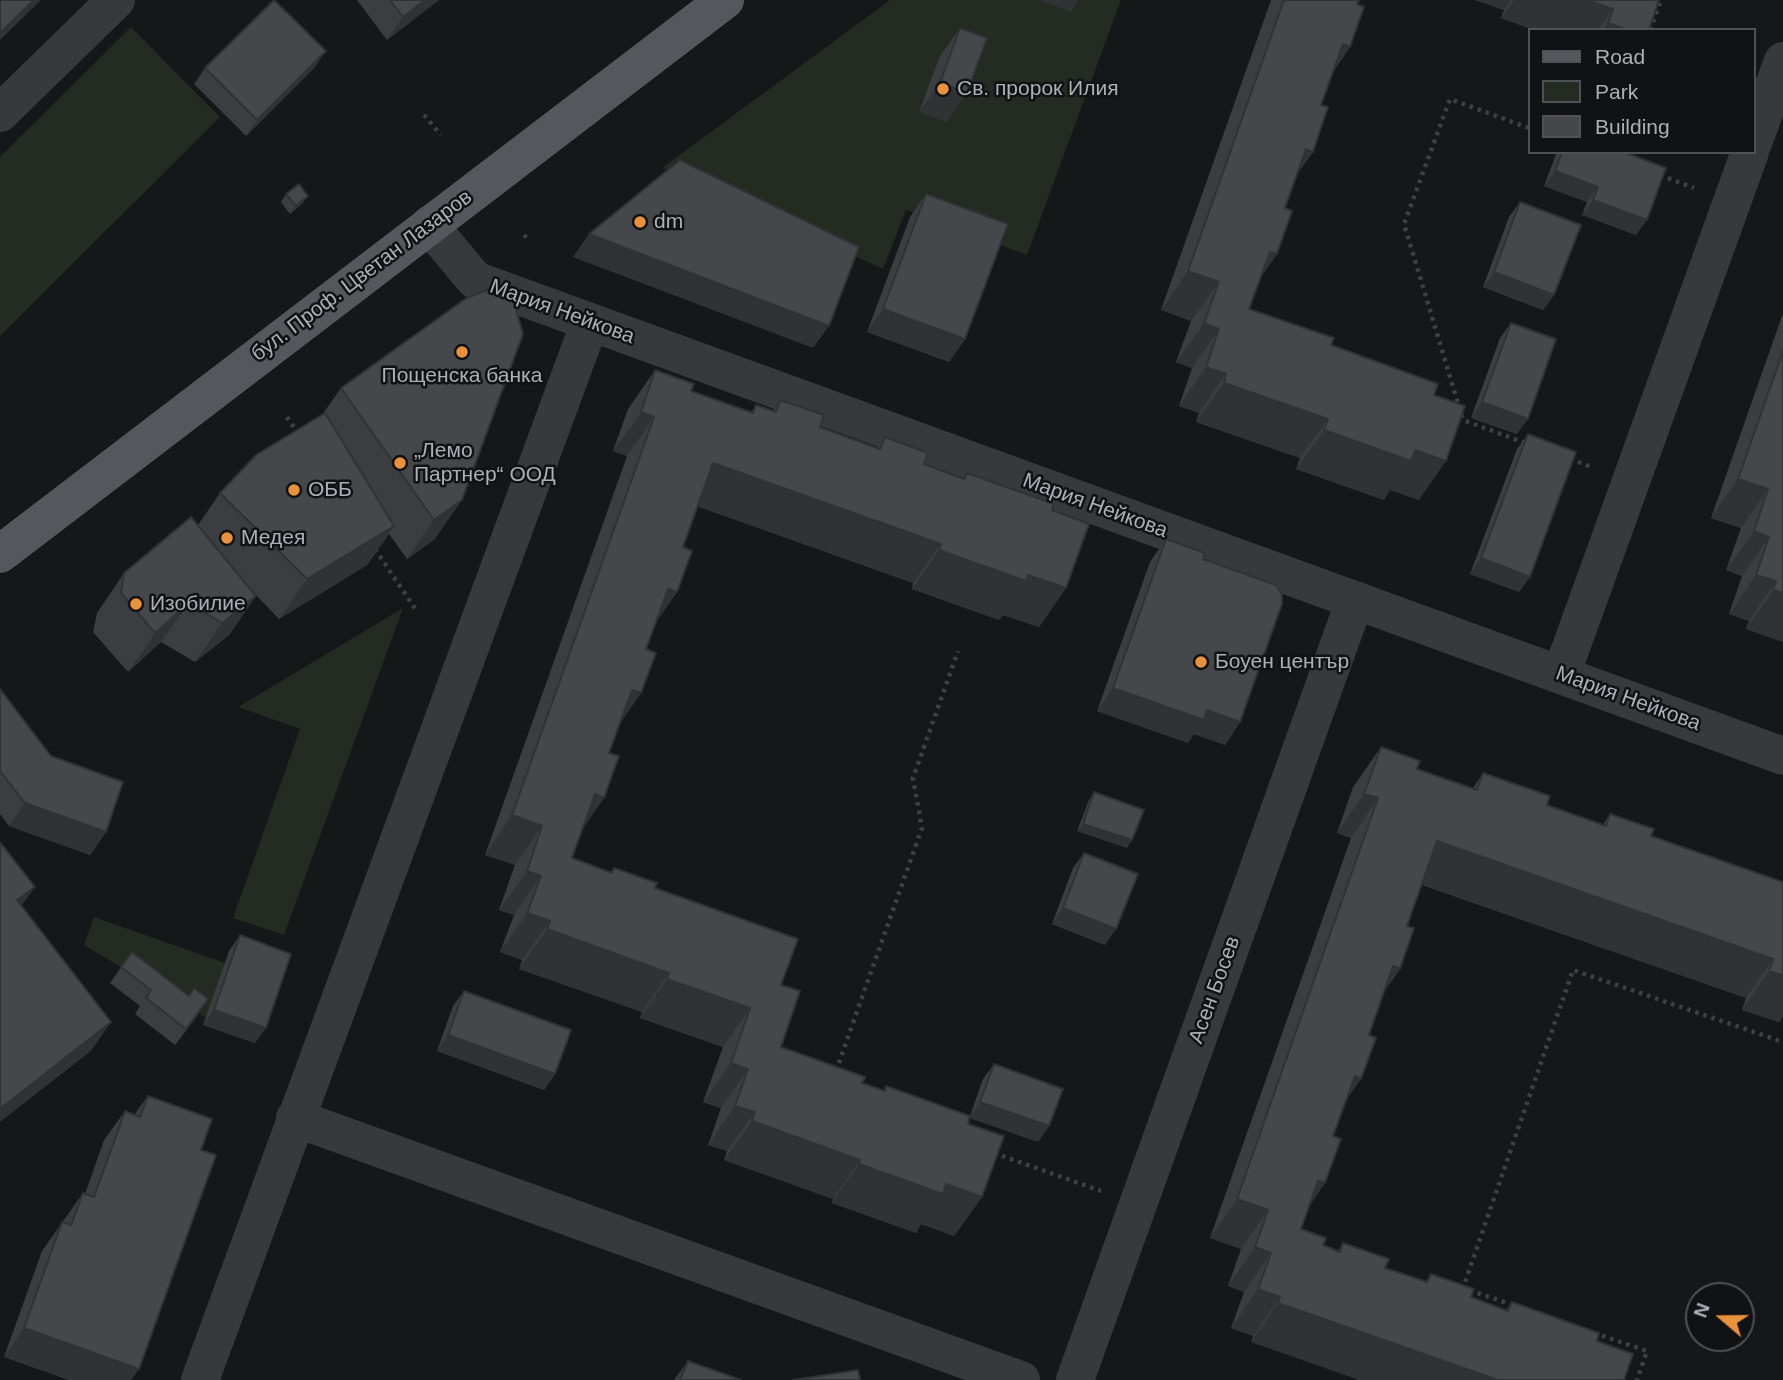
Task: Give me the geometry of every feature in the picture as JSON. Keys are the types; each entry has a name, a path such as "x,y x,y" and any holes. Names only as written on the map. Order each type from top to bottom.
{"main road":[{"name":"бул. Проф. Цветан Лазаров","path":"0,554 725,0"}],"street":[{"path":"0,113 116,0"},
{"path":"1755,138 1783,61"},
{"path":"1561,675 1749,154"},
{"name":"Мария Нейкова","path":"429,225 475,280 1783,756"},
{"path":"200,1380 590,322"},
{"name":"Асен Босев","path":"1075,1380 1355,600"},
{"path":"295,1118 1021,1380"}],"path":[{"path":"1651,28 1661,0"},
{"path":"1528,128 1450,99 1404,224 1463,420 1531,445"},
{"path":"424,115 441,135"},
{"path":"1656,174 1732,202"},
{"path":"524,235 530,241"},
{"path":"287,417 302,439"},
{"path":"1568,459 1630,481"},
{"path":"370,542 416,610"},
{"path":"832,1081 922,828 913,778 958,651"},
{"path":"1516,1306 1463,1288 1573,970 1783,1042"},
{"path":"984,1150 1138,1205"},
{"path":"1581,1329 1647,1351 1637,1380"}],"green space":[{"path":"890,0 1121,0 1027,255 906,210 883,269 662,168"},
{"path":"131,27 220,117 0,336 0,157"},
{"path":"403,608 284,935 233,918 300,729 238,707"},
{"path":"94,917 225,963 206,1018 84,945"}],"building":[{"path":"0,0 34,0 0,33"},
{"path":"274,0 326,51 257,120 205,68"},
{"path":"390,0 425,0 403,17"},
{"path":"1284,0 1359,0 1357,4 1364,7 1350,47 1343,44 1321,105 1328,107 1313,152 1306,149 1285,208 1292,211 1277,254 1270,252 1249,309 1334,338 1331,345 1438,384 1434,395 1465,406 1446,461 1415,450 1411,461 1324,430 1328,419 1224,383 1226,374 1206,367 1219,329 1204,323 1219,282 1188,271"},
{"path":"1587,0 1659,0 1650,28 1622,28 1608,23 1613,9"},
{"path":"960,28 987,38 967,93 940,83"},
{"path":"1561,154 1629,154 1666,168 1647,220 1593,200 1598,187 1555,171"},
{"path":"680,160 859,247 829,326 589,234"},
{"path":"299,184 308,196 296,206 286,194"},
{"path":"926,194 1008,224 965,339 883,309"},
{"path":"1520,202 1581,225 1554,295 1494,272"},
{"path":"491,288 514,302 523,334 462,500 434,520 341,388 465,299"},
{"path":"1511,323 1556,339 1528,419 1482,402"},
{"path":"1783,351 1783,593 1773,590 1776,581 1756,575 1769,537 1754,531 1768,489 1738,479"},
{"path":"655,370 694,384 691,391 753,413 756,405 776,412 780,400 824,415 820,427 880,449 885,437 928,453 924,464 964,479 967,473 1054,504 1052,510 1089,524 1066,588 1028,575 1026,581 939,550 941,544 713,463 683,547 692,551 677,592 668,589 646,649 656,653 641,693 632,690 609,753 619,756 604,798 595,794 572,858 612,873 614,868 657,883 655,888 798,939 781,985 800,991 781,1047 865,1077 862,1083 885,1091 886,1086 970,1116 968,1124 1004,1136 982,1197 946,1184 943,1194 859,1164 860,1160 752,1121 755,1112 735,1106 748,1069 731,1063 750,1008 667,979 669,973 547,929 550,921 527,913 541,876 527,871 542,826 512,815 654,417 641,412"},
{"path":"325,413 394,526 307,579 220,493 256,455"},
{"path":"1528,434 1576,452 1530,577 1481,558"},
{"path":"191,517 256,596 222,623 189,603 155,633 121,593 124,573"},
{"path":"1166,539 1205,553 1203,559 1276,585 1282,594 1282,604 1240,722 1207,710 1204,720 1113,688"},
{"path":"0,689 51,756 123,782 106,832 25,803 0,771"},
{"path":"1381,747 1420,761 1417,769 1477,790 1483,773 1550,796 1547,805 1606,826 1610,814 1654,829 1651,836 1783,882 1783,975 1769,971 1773,959 1437,841 1407,926 1414,928 1400,969 1393,966 1369,1035 1376,1038 1361,1079 1355,1076 1333,1136 1341,1139 1325,1183 1318,1181 1301,1229 1326,1238 1323,1245 1340,1252 1343,1243 1389,1259 1385,1268 1427,1282 1431,1274 1474,1289 1471,1297 1508,1311 1512,1302 1599,1333 1597,1341 1633,1354 1624,1380 1498,1380 1278,1303 1280,1297 1258,1289 1271,1253 1255,1247 1268,1210 1237,1199 1378,798 1364,794"},
{"path":"1094,792 1144,810 1132,840 1083,824"},
{"path":"0,842 35,887 17,900 111,1022 0,1109"},
{"path":"1084,853 1138,874 1116,929 1063,908"},
{"path":"240,935 291,954 266,1028 214,1010"},
{"path":"132,952 189,996 194,988 208,999 186,1029 146,998 151,990 121,967"},
{"path":"464,991 571,1030 555,1074 448,1035"},
{"path":"994,1064 1063,1089 1049,1126 980,1102"},
{"path":"148,1096 212,1119 201,1150 216,1155 139,1369 24,1328 62,1222 71,1225 83,1193 94,1197 125,1111 140,1117"},
{"path":"688,1361 741,1380 680,1380"},
{"path":"858,1370 860,1380 793,1380"}],"place":[{"name":"Св. пророк Илия","path":"943,89"},
{"name":"dm","path":"640,222"},
{"name":"Пощенска банка","path":"462,352"},
{"name":"„Лемо Партнер“ ООД","path":"400,463"},
{"name":"ОББ","path":"294,490"},
{"name":"Медея","path":"227,538"},
{"name":"Изобилие","path":"136,604"},
{"name":"Боуен център","path":"1201,662"}]}
